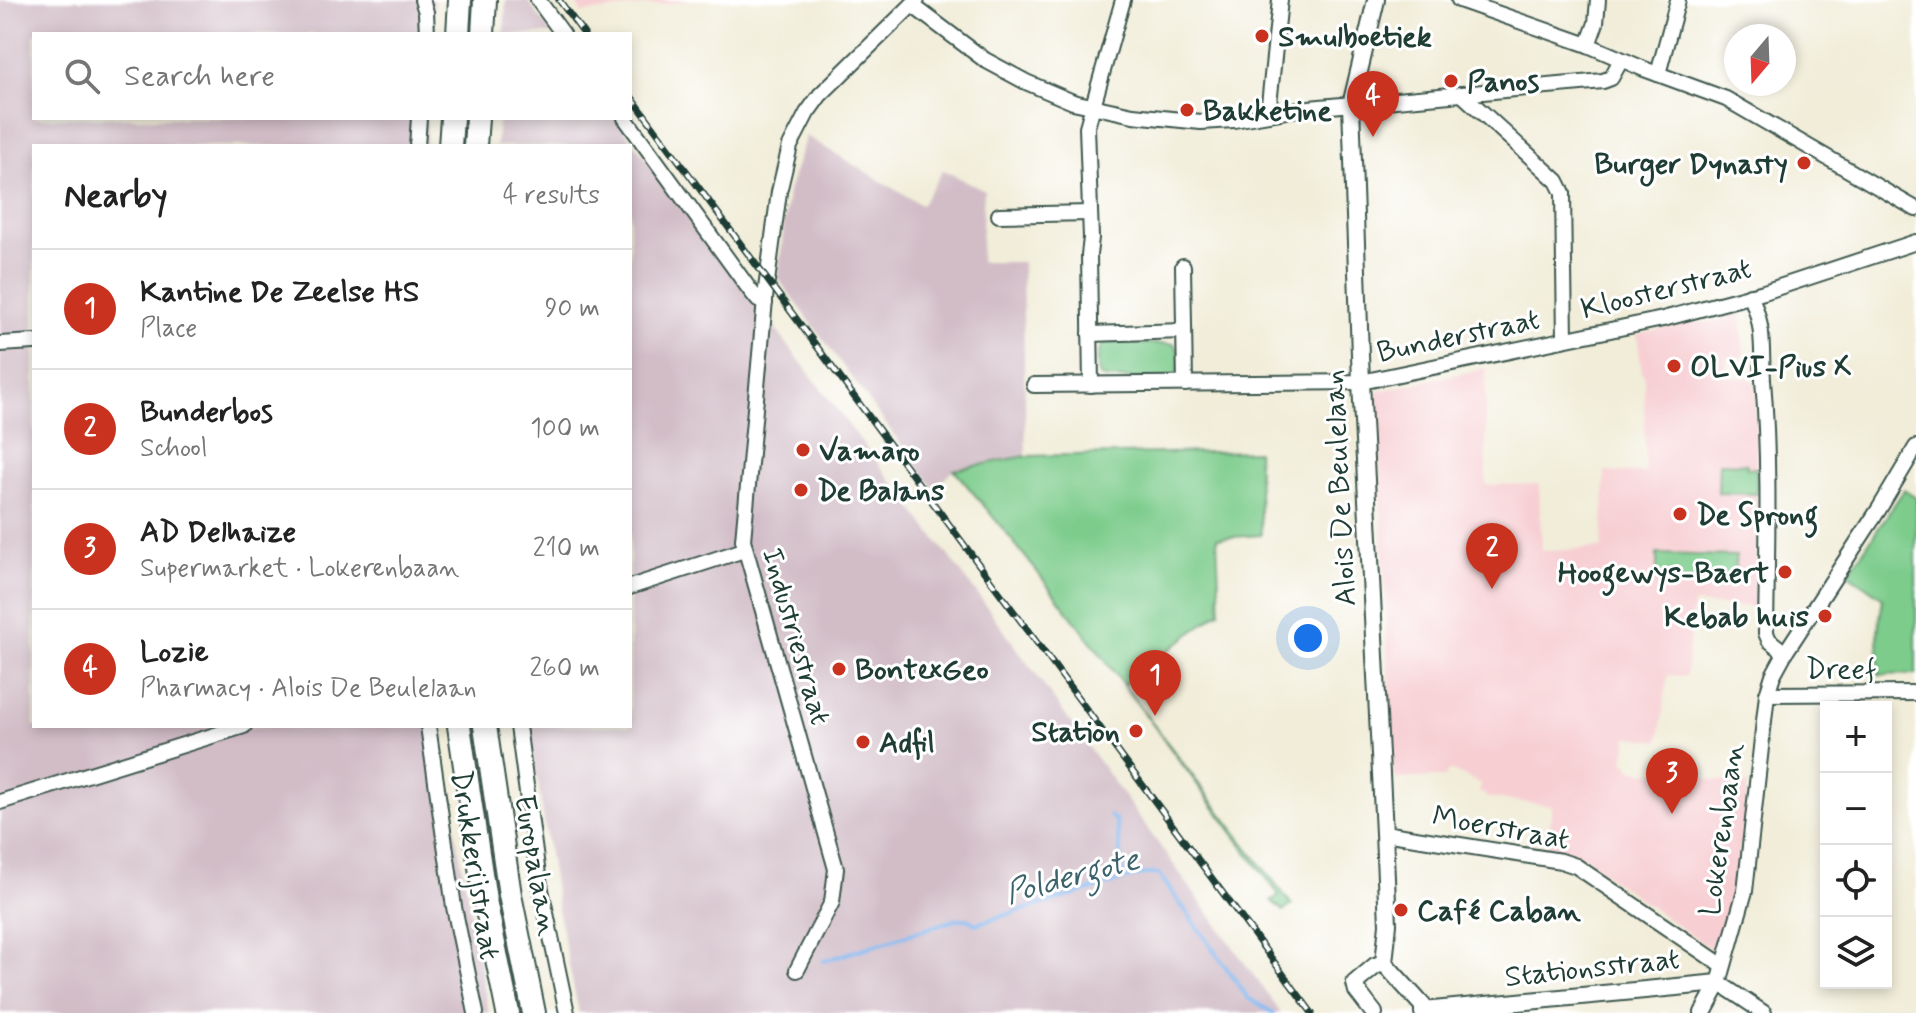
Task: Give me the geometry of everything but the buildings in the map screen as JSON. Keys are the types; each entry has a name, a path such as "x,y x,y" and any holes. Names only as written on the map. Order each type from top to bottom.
{"highway":[{"path":"458,32 460,0"},
{"path":"483,32 485,0"},
{"path":"450,144 452,120"},
{"path":"475,144 477,120"},
{"name":"Europalaan","path":"459,728 485,900 508,1013"},
{"name":"Europalaan","path":"485,728 500,836 534,1013"}],"street":[{"path":"422,0 427,32"},
{"path":"538,0 562,32"},
{"path":"1091,385 1087,127 1123,0"},
{"path":"1268,114 1280,0"},
{"name":"Alois De Beulelaan","path":"1376,0 1351,105 1361,382 1388,924 1384,963"},
{"path":"1459,0 1588,45 1752,112 1916,209"},
{"path":"1588,45 1596,23 1598,0"},
{"path":"1658,74 1678,0"},
{"path":"915,3 985,60 1046,91 1093,108 1201,122 1603,81 1611,78 1621,60"},
{"name":"Industriestraat","path":"797,970 832,902 836,869 744,550 765,303 779,192 790,146 820,95 915,3"},
{"name":"Kloosterstraat","path":"1462,94 1557,181 1563,193 1565,339 1663,319 1750,295 1916,242"},
{"path":"417,144 419,120"},
{"path":"626,120 750,290 765,303"},
{"path":"999,215 1090,213"},
{"path":"1183,266 1185,384"},
{"path":"1750,295 1760,316 1766,395 1769,517 1766,633 1769,640 1785,653"},
{"path":"1090,334 1183,331"},
{"name":"Bunderstraat","path":"1034,385 1361,382 1565,339"},
{"path":"0,344 32,342"},
{"name":"Lokerenbaan","path":"1703,1013 1721,975 1742,910 1767,694 1773,675 1916,447"},
{"path":"632,586 744,550"},
{"name":"Dreef","path":"1767,694 1916,693"},
{"path":"0,802 238,728"},
{"name":"Drukkerijstraat","path":"428,728 454,907 476,1013"},
{"path":"518,728 538,875 567,1013"},
{"name":"Moerstraat","path":"1384,833 1561,861 1591,874 1721,975 1764,1013"},
{"path":"1374,1013 1357,991 1355,983 1375,966 1384,963 1423,1006 1423,1012"},
{"name":"Stationsstraat","path":"1423,1012 1721,975"}],"shaded area":[{"path":"0,0 434,0 432,32 32,32 32,120 427,120 426,144 32,144 32,728 438,728 489,1013 0,1013"},
{"path":"506,0 527,0 551,32 504,32"},
{"path":"573,0 698,0 582,13"},
{"path":"498,120 617,120 976,592 1281,1013 579,1013 559,917 529,728 632,728 632,144 496,144"},
{"path":"806,136 921,205 943,170 984,190 980,262 1022,262 1026,456 954,470 935,488 778,278 788,192"},
{"path":"1729,314 1741,314 1744,357 1727,357 1726,377 1748,378 1756,384 1757,607 1693,604 1686,676 1668,675 1659,741 1628,737 1624,761 1634,770 1748,784 1733,905 1721,949 1713,951 1606,875 1588,858 1546,852 1552,806 1485,797 1479,792 1481,784 1452,771 1448,771 1445,777 1393,779 1376,395 1379,391 1486,368 1486,485 1539,484 1542,551 1602,548 1605,472 1645,473 1644,374 1637,334 1678,327 1678,323 1720,322 1722,318 1729,318"}],"green space":[{"path":"1174,344 1179,355 1178,371 1169,378 1101,377 1099,353 1102,345"},
{"path":"1257,451 1261,535 1217,538 1220,611 1123,685 1039,574 954,470 1026,456"},
{"path":"1719,463 1747,464 1747,468 1756,468 1757,494 1718,493"},
{"path":"1904,490 1916,498 1916,674 1879,675 1878,631 1883,598 1848,574"},
{"path":"1657,554 1736,556 1736,583 1657,581"},
{"path":"1143,712 1292,905 1284,911 1271,901 1279,895"}],"waterway":[{"path":"1110,816 1116,821 1124,880"},
{"name":"Poldergote","path":"824,961 958,919 967,919 976,924 1143,874 1159,874 1248,998 1273,1013"}],"railway":[{"path":"559,0 583,32"},
{"path":"632,98 1312,1013"}],"place":[{"name":"Smulboetiek","path":"1262,36"},
{"name":"Panos","path":"1451,81"},
{"name":"Bakketine","path":"1187,110"},
{"name":"Lozie","path":"1373,137"},
{"name":"Burger Dynasty","path":"1804,163"},
{"name":"OLVI-Pius X","path":"1674,366"},
{"name":"Vamaro","path":"803,450"},
{"name":"De Balans","path":"801,490"},
{"name":"De Sprong","path":"1680,514"},
{"name":"Hoogewys-Baert","path":"1785,572"},
{"name":"Bunderbos","path":"1492,589"},
{"name":"Kebab huis","path":"1825,616"},
{"name":"BontexGeo","path":"839,669"},
{"name":"Kantine De Zeelse HS","path":"1155,716"},
{"name":"Station","path":"1136,731"},
{"name":"Adfil","path":"863,742"},
{"name":"AD Delhaize","path":"1672,814"},
{"name":"Café Caban","path":"1401,910"}]}
